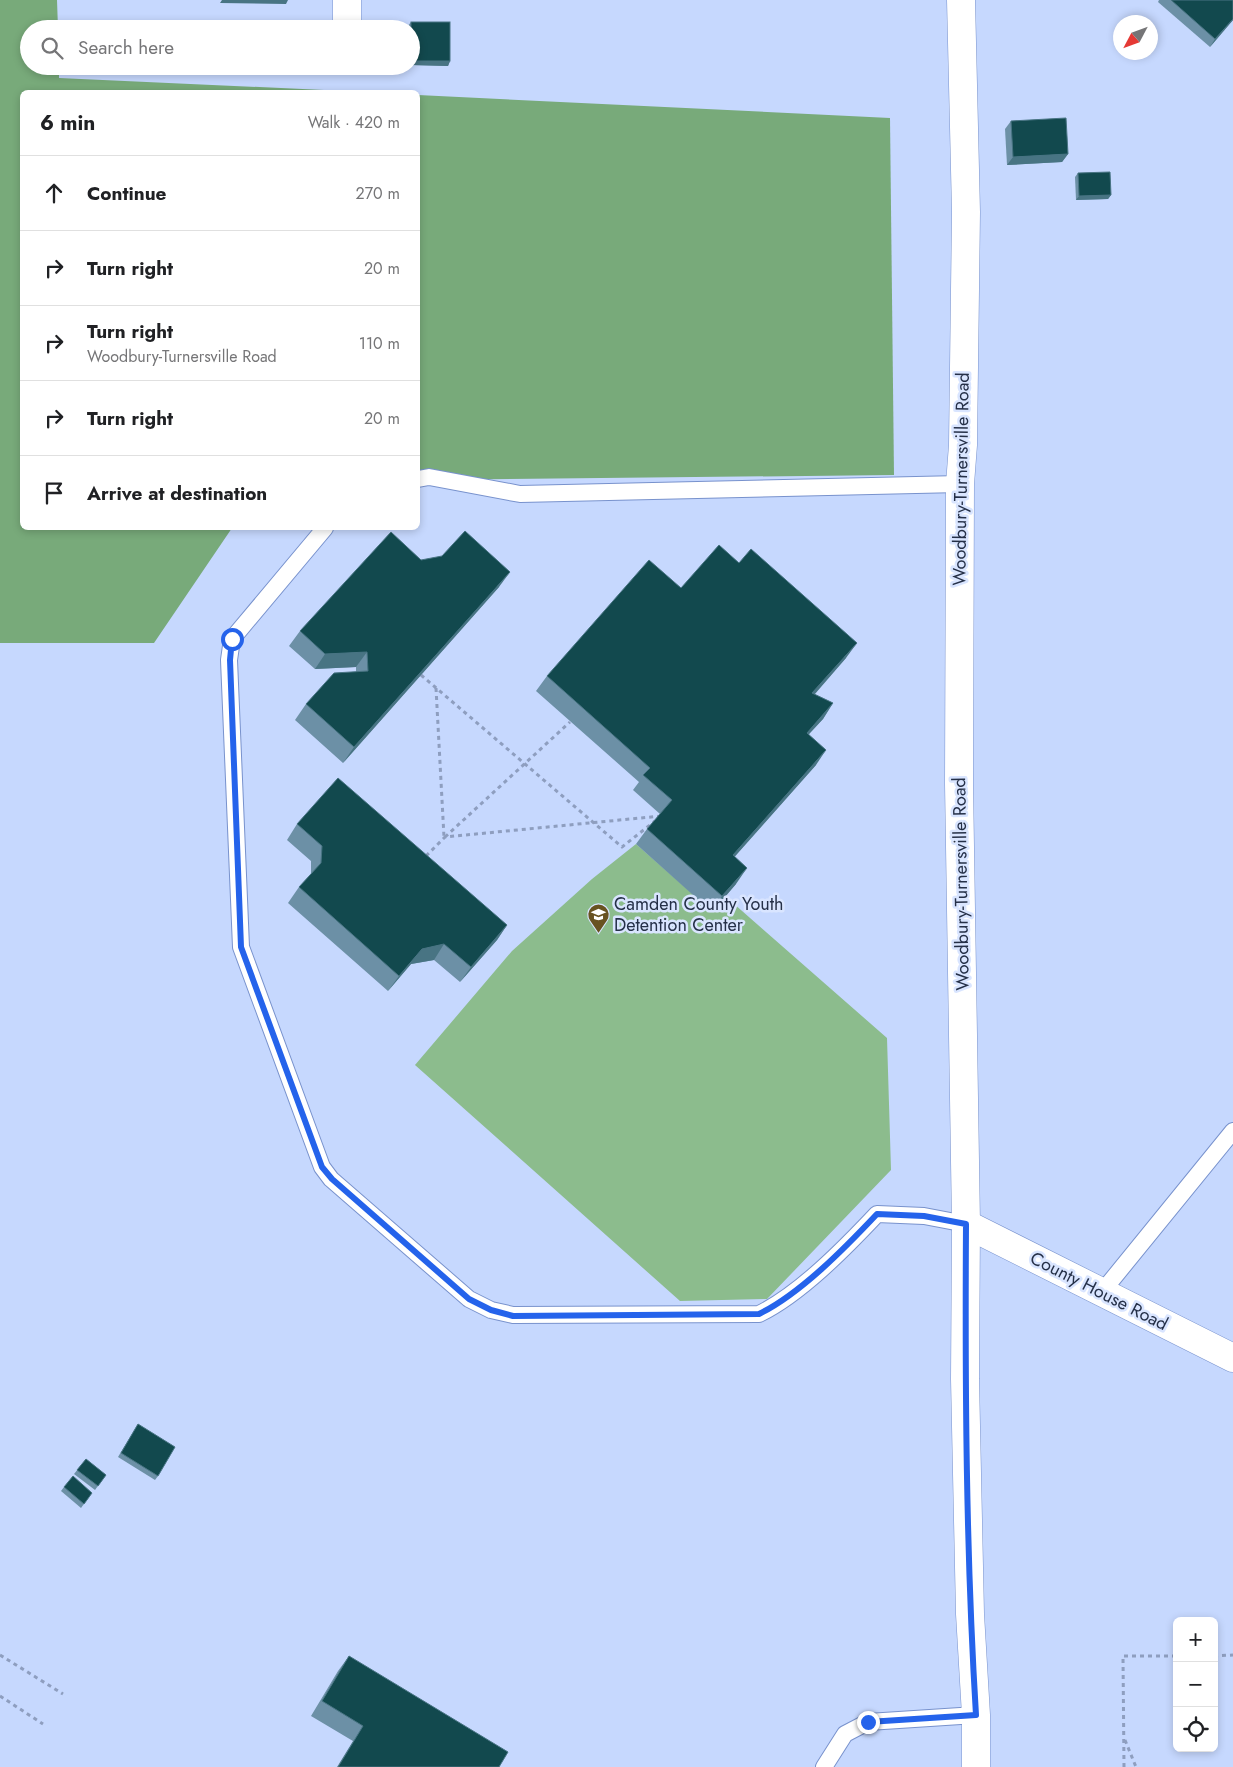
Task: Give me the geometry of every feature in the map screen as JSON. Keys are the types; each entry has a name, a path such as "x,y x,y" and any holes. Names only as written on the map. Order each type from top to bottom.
{"main road":[{"name":"Woodbury-Turnersville Road","path":"961,0 966,212 960,484 959,784 966,1224 965,1379 970,1614 976,1715 976,1767"},
{"name":"County House Road","path":"966,1224 1233,1358"}],"lane":[{"path":"420,479 429,477 520,494 960,484"},
{"path":"323,530 232,639 230,660 241,947 322,1167 332,1179 469,1299 491,1310 513,1316 759,1314 775,1306 818,1272 877,1214 924,1216 966,1224"},
{"path":"1102,1292 1232,1134"},
{"path":"824,1767 845,1734 868,1722 976,1715"}],"path":[{"path":"421,675 436,687 525,764 593,822 622,847 661,816 632,818 593,822 444,837"},
{"path":"436,687 444,837"},
{"path":"420,862 444,837 570,722"},
{"path":"0,1654 63,1694"},
{"path":"1218,1656 1233,1655"},
{"path":"1124,1767 1123,1656 1173,1656"},
{"path":"0,1696 43,1724"},
{"path":"1124,1736 1136,1767"}],"green space":[{"path":"0,0 57,0 58,20 20,20 20,75 59,75 59,78 323,90 20,90 20,530 231,530 154,643 0,643"},
{"path":"420,95 890,118 894,475 420,480"},
{"path":"636,844 712,911 725,896 887,1038 891,1170 767,1299 680,1301 415,1065 512,951 592,879"}],"building":[{"path":"1171,0 1233,0 1233,19 1215,39"},
{"path":"420,22 450,22 450,61 420,61"},
{"path":"1066,118 1068,154 1013,157 1011,121"},
{"path":"1110,172 1111,195 1079,196 1078,173"},
{"path":"465,531 510,572 354,747 306,704 334,673 368,671 367,652 325,654 300,631 391,532 421,560 442,556"},
{"path":"719,545 739,563 751,549 857,643 812,693 833,703 807,733 826,750 733,855 747,868 722,896 647,829 672,800 643,775 650,768 547,676 649,560 681,588"},
{"path":"338,778 507,925 471,967 444,944 422,949 399,976 299,887 321,863 322,846 297,824"},
{"path":"138,1424 175,1447 158,1476 121,1453"},
{"path":"86,1459 106,1475 98,1486 77,1470"},
{"path":"73,1476 92,1493 84,1504 64,1487"},
{"path":"349,1656 508,1752 499,1767 338,1767 363,1726 322,1701"}],"place":[{"name":"Camden County Youth Detention Center","path":"598,933"}],"route":[{"path":"232,639 230,660 241,947 322,1167 332,1179 469,1299 491,1310 513,1316 759,1314 775,1306 818,1272 877,1214 924,1216 966,1224 965,1379 970,1614 976,1715 868,1722"}]}
